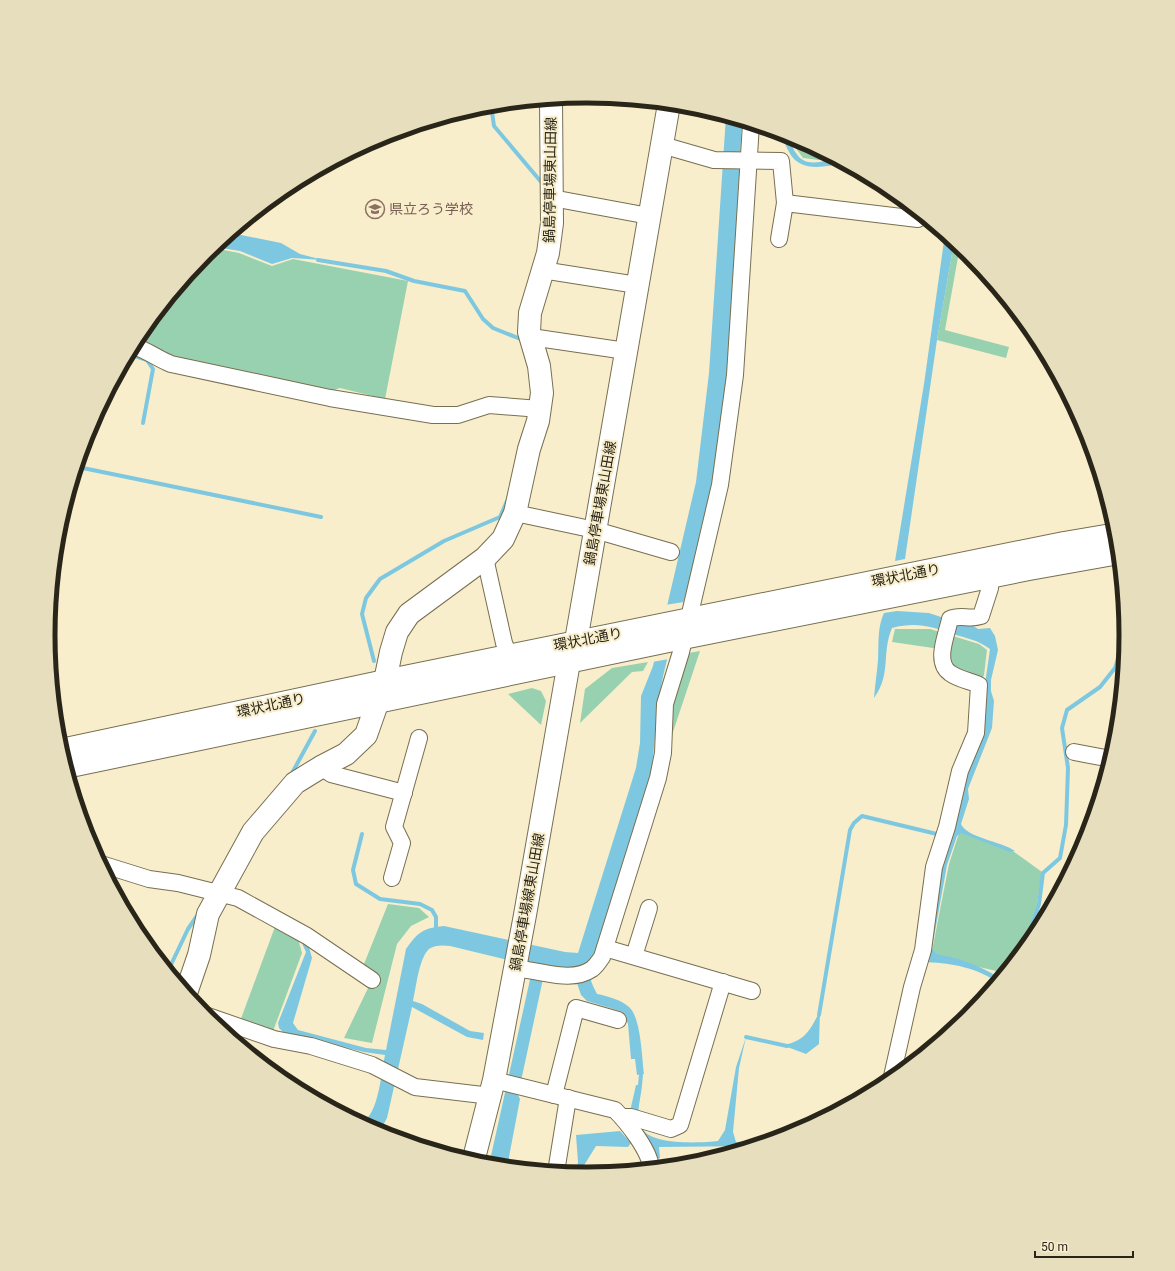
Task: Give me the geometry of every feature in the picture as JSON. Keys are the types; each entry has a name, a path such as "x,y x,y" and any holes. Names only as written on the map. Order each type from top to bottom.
{"main road":[{"name":"鍋島停車場東山田線","path":"188,988 199,955 208,914 215,891 253,832 295,783 321,766 346,754 366,735 385,681 397,632 409,614 485,558 503,539 515,513 528,449 538,421 534,409 542,393 540,366 529,332 530,313 548,253 552,198 551,104"},
{"name":"鍋島停車場東山田線","path":"576,641 668,110"},
{"name":"環状北通り","path":"71,766 569,662 656,635 1064,543 1110,535"},
{"name":"環状北通り","path":"683,629 1113,554"},
{"name":"環状北通り","path":"67,749 576,641 656,635"},
{"name":"鍋島停車場線東山田線","path":"475,1156 497,1086 520,967 520,940 569,662 576,641"}],"street":[{"path":"520,967 572,977 593,969 602,957 658,778 663,754 665,704 720,485 732,399 746,161 750,128"},
{"path":"662,145 720,160 781,161 785,203 779,239"},
{"path":"552,198 649,216"},
{"path":"785,203 918,219"},
{"path":"542,270 638,285"},
{"path":"531,338 626,352"},
{"path":"140,348 160,360 171,364 330,398 433,415 458,415 489,405 534,409"},
{"path":"515,513 595,530 671,552"},
{"path":"485,558 504,643 509,655"},
{"path":"893,1071 912,988 923,950 934,867 945,834 960,771 976,732 980,693 979,685 950,673 944,667 942,657 950,619 958,616 972,619 980,616 990,588 990,576"},
{"path":"392,878 402,843 394,827 419,738"},
{"path":"1074,752 1106,758"},
{"path":"321,766 331,774 404,794"},
{"path":"108,866 148,879 178,883 215,891 238,898 307,936 372,980"},
{"path":"634,956 649,908"},
{"path":"605,948 752,991"},
{"path":"632,1124 671,1129 680,1124 723,982"},
{"path":"556,1167 561,1097 576,1008 618,1020"},
{"path":"220,1020 274,1039 311,1046 379,1068 415,1087 497,1086 525,1088 615,1110 632,1124 647,1152 650,1164"}],"green space":[{"path":"795,147 825,159 819,160 803,158"},
{"path":"953,248 959,254 945,330 1009,347 1006,358 937,340"},
{"path":"221,250 239,253 272,266 293,259 408,281 385,399 340,388 334,390 177,358 150,345 143,343 165,311 187,284"},
{"path":"895,629 930,629 979,644 987,650 984,675 975,692 940,649 892,642"},
{"path":"700,651 668,747 670,697 683,654"},
{"path":"648,662 643,671 632,672 580,723 585,689 612,668"},
{"path":"532,688 541,691 546,701 541,725 508,694"},
{"path":"960,830 1010,849 1042,872 1037,904 1025,938 1000,972 931,956 949,864"},
{"path":"388,904 419,908 429,917 411,926 397,944 372,1043 344,1038 370,984 362,969"},
{"path":"276,924 297,935 302,953 272,1034 239,1024"}],"water":[{"path":"726,121 742,126 729,350 725,395 713,486 698,555 671,645 662,681 651,774 595,954 586,967 597,994 622,1002 633,1012 642,1049 644,1074 637,1075 635,1059 631,1059 628,1024 623,1012 587,1001 581,995 573,971 546,965 518,1095 520,1099 509,1157 509,1162 490,1159 533,966 444,945 433,947 426,953 420,966 413,1001 422,1004 470,1031 484,1033 483,1040 467,1037 412,1007 387,1118 383,1126 366,1119 372,1112 378,1093 385,1055 364,1052 284,1033 279,1028 278,1023 306,952 299,937 309,947 312,958 293,1023 298,1030 366,1048 386,1050 406,949 422,932 431,928 444,926 565,952 578,953 636,768 640,743 641,696 653,666 696,482 709,373"},
{"path":"783,141 791,144 801,159 812,162 829,161 836,164 820,167 806,166 794,159"},
{"path":"237,234 281,243 300,254 323,260 292,258 272,264 240,251 222,248"},
{"path":"944,240 953,248 937,340 905,559 895,561 924,384"},
{"path":"897,611 929,613 941,617 945,623 962,622 970,624 978,629 990,628 995,636 998,650 991,680 991,691 994,701 992,728 968,789 969,799 961,824 964,829 970,833 1015,851 1010,852 961,833 957,836 947,865 932,948 936,954 961,960 984,969 997,976 994,980 964,967 927,962 940,861 984,691 990,649 981,643 930,627 908,625 892,628 887,646 883,680 874,698 880,624 884,613"},
{"path":"820,1011 819,1044 806,1054 782,1045 796,1041 806,1034"},
{"path":"746,1037 739,1068 733,1132 736,1142 754,1141 738,1146 659,1147 660,1158 656,1159 634,1126 631,1107 636,1085 642,1085 638,1114 640,1125 644,1132 652,1137 675,1142 718,1141 725,1130 736,1067"},
{"path":"620,1131 631,1143 628,1147 596,1146 583,1168 577,1168 576,1135"}],"pier":[{"path":"684,602 669,659 652,662 665,605"}],"waterway":[{"path":"492,112 494,126 542,183 542,186"},
{"path":"318,260 386,271 414,281 465,291 483,319 493,328 523,340"},
{"path":"135,356 147,360 153,369 143,423"},
{"path":"82,468 321,517"},
{"path":"374,661 362,614 366,598 380,579 444,541 500,517 507,501"},
{"path":"1029,932 1039,904 1043,873 1060,858 1066,825 1068,768 1062,728 1067,710 1100,687 1115,668 1119,654"},
{"path":"291,775 315,731"},
{"path":"819,1015 850,830 854,823 862,816 941,835"},
{"path":"362,834 353,870 356,884 380,899 420,904 432,910 436,917 436,931"},
{"path":"170,966 188,929 199,913"},
{"path":"746,1037 787,1046"},
{"path":"640,1085 641,1075"}],"place":[{"name":"県立ろう学校","path":"375,209"}]}
